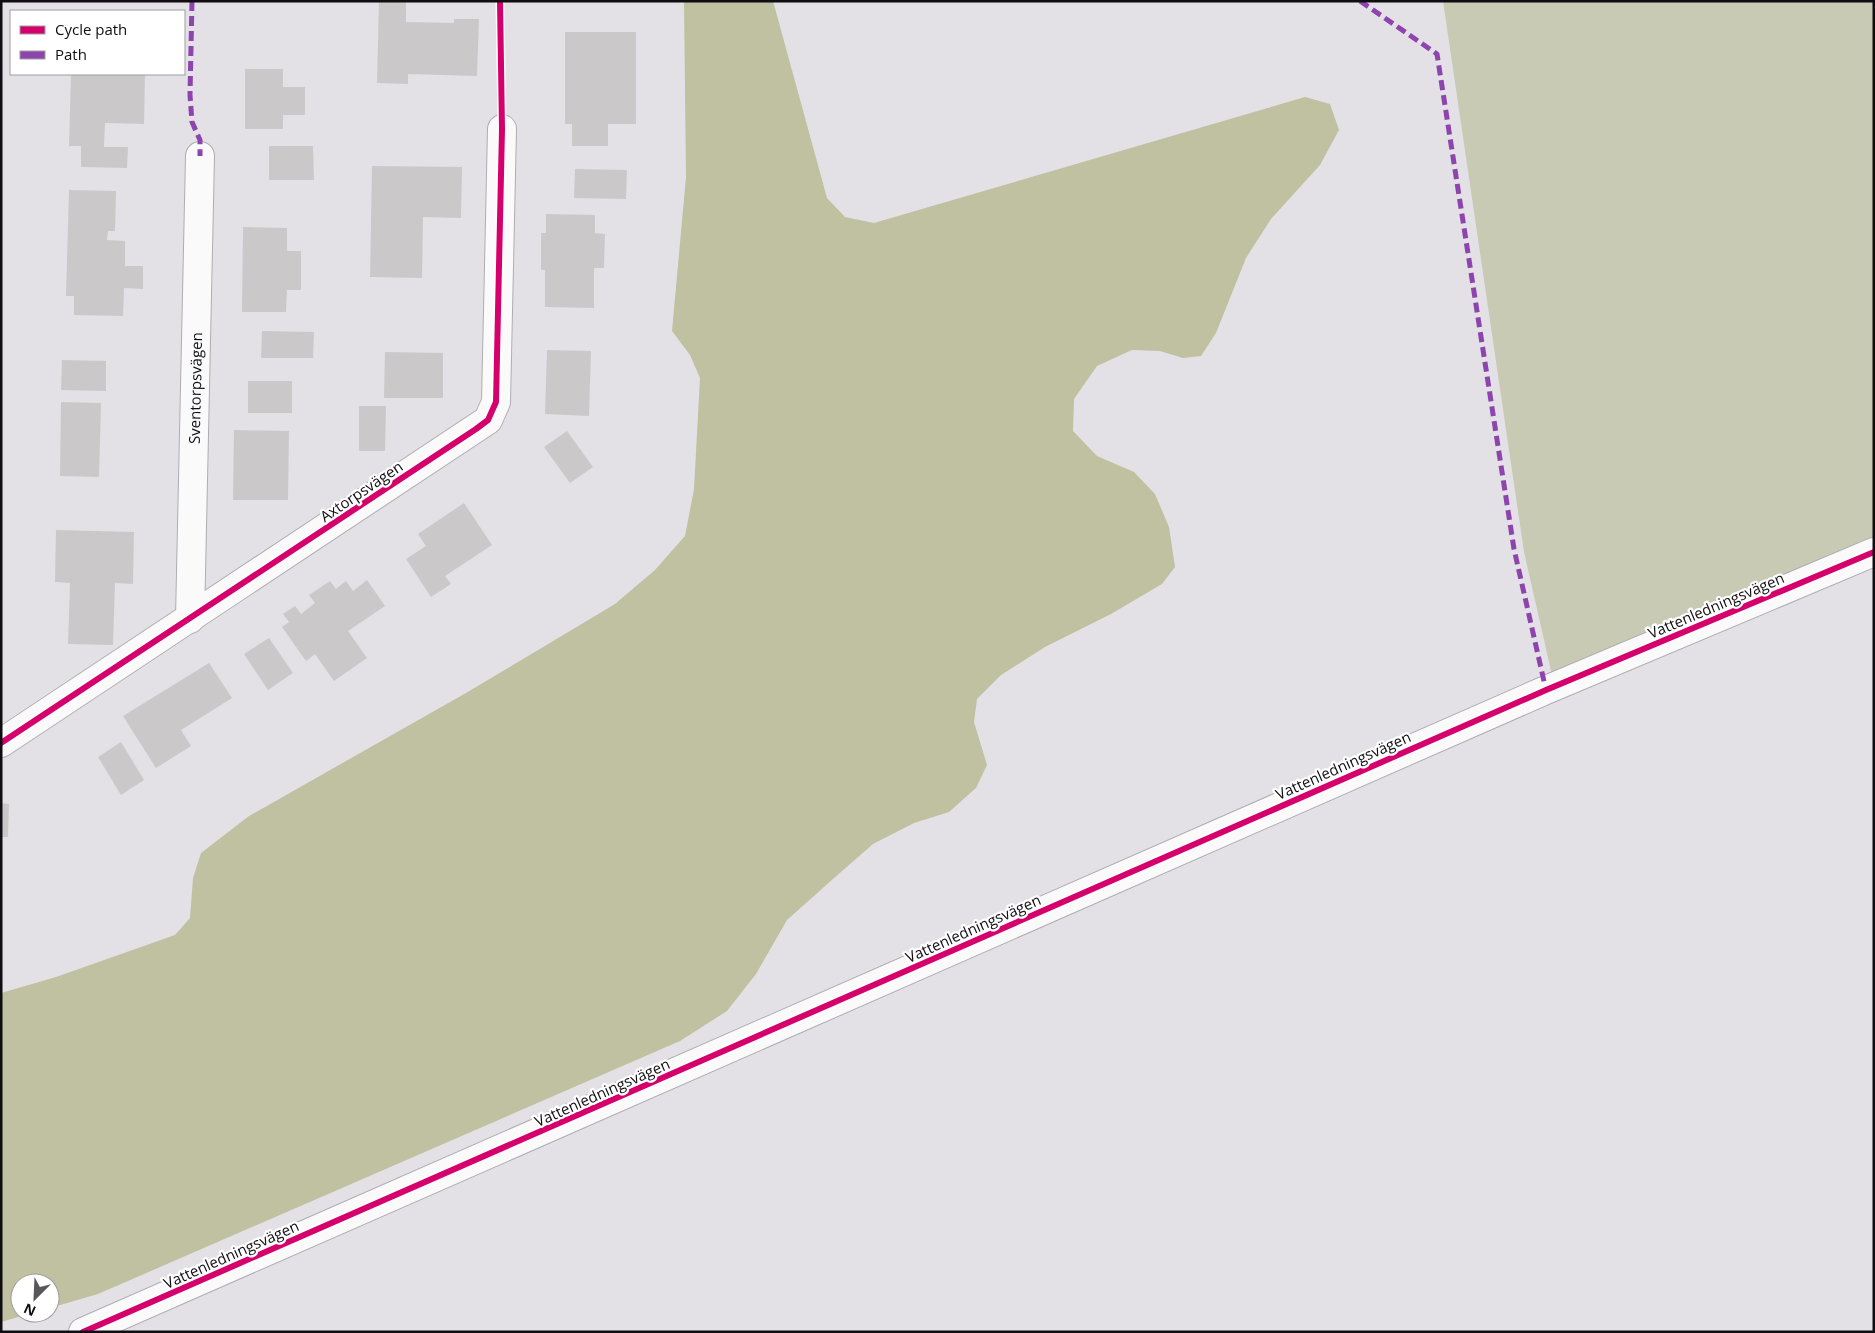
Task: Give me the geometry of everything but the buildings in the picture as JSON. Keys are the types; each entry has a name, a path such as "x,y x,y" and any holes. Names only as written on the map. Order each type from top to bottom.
{"street":[{"name":"Axtorpsvägen","path":"1,743 476,429 493,413 496,402 502,129"},
{"name":"Sventorpsvägen","path":"190,619 200,156"},
{"name":"Vattenledningsvägen","path":"83,1332 1546,690 1874,552"}],"green space":[{"path":"684,1 773,1 827,198 845,217 874,223 1305,97 1330,104 1339,130 1320,165 1271,219 1246,258 1216,333 1201,356 1183,358 1160,351 1132,350 1097,366 1074,399 1073,431 1097,456 1134,472 1155,494 1169,527 1175,567 1162,584 1111,614 1045,647 1001,675 977,699 974,722 987,765 976,788 949,812 914,823 873,844 787,920 756,974 727,1011 680,1041 98,1294 60,1305 60,1273 10,1273 10,1319 1,1322 1,993 56,977 175,935 190,918 193,878 201,853 249,816 466,693 615,604 655,570 685,536 694,489 700,378 690,355 672,331 686,177"},
{"path":"1443,1 1874,1 1874,537 1552,675 1524,552"}],"marked path":[{"path":"192,1 190,95 192,122 200,140 200,156"},
{"path":"1360,1 1437,54 1514,549 1546,690"}],"cycle path":[{"path":"1,743 488,420 496,402 502,129 500,1"},
{"path":"83,1332 1546,690 1874,552"}]}
